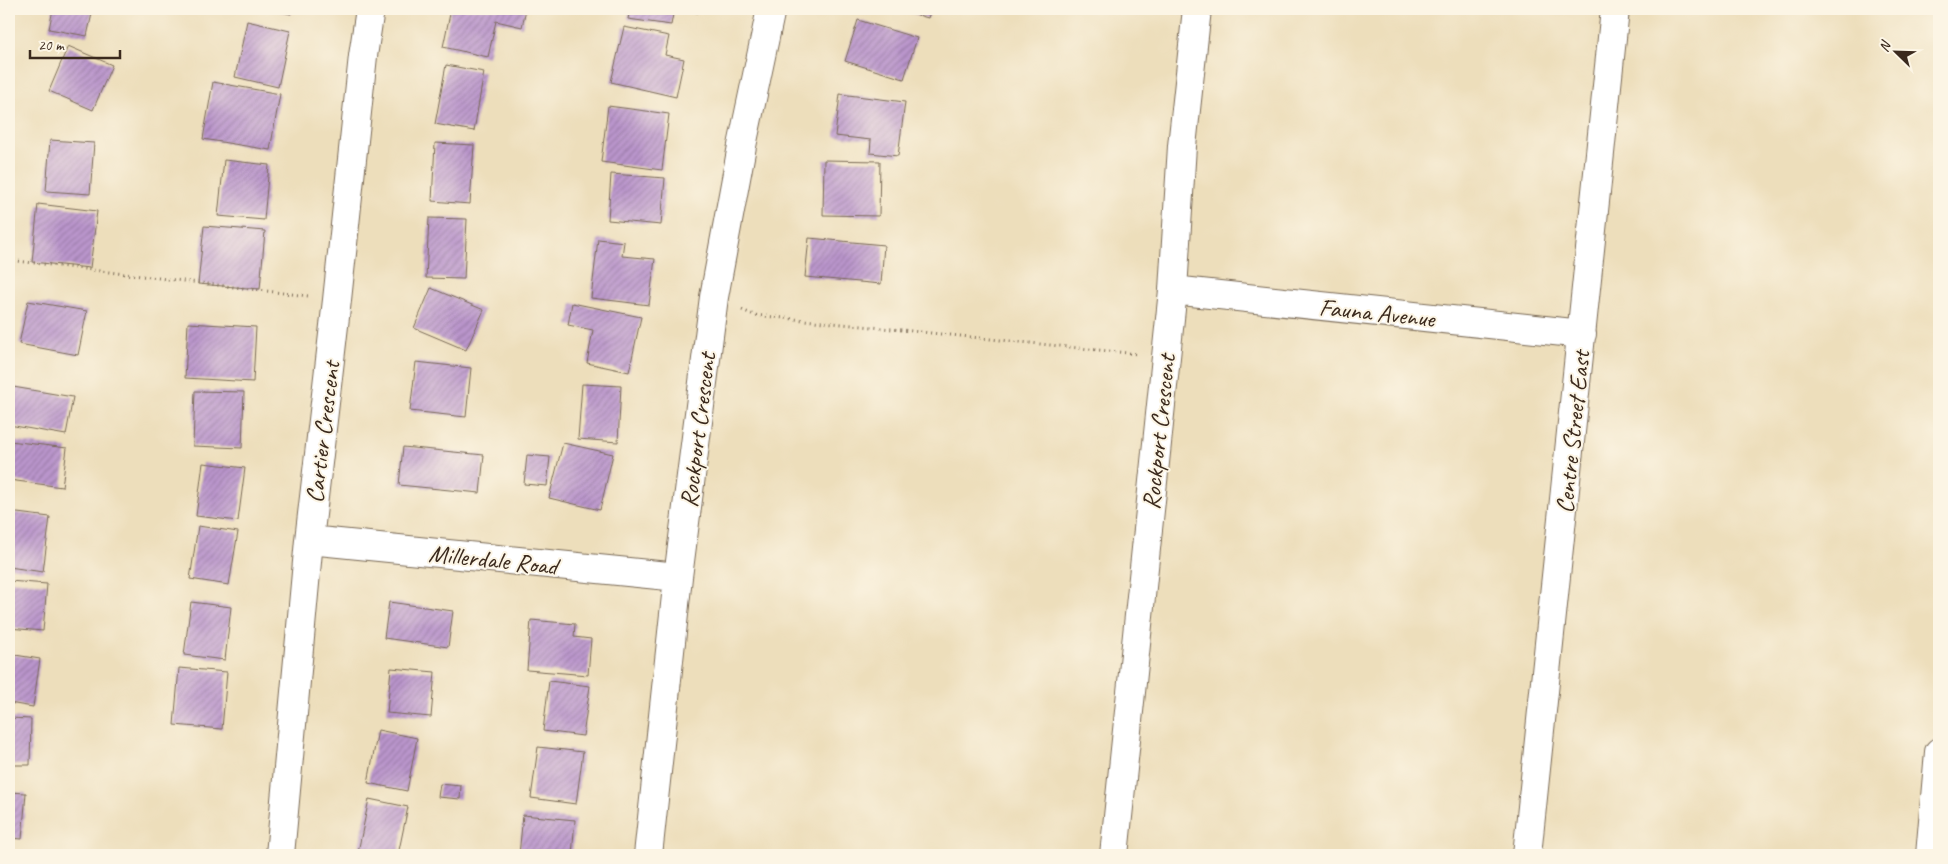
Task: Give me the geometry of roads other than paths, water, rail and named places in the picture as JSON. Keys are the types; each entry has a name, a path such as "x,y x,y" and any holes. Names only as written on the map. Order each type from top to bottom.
{"street":[{"name":"Cartier Crescent","path":"280,855 309,540 363,56 370,9"},
{"name":"Rockport Crescent","path":"648,855 678,578 714,297 771,9"},
{"name":"Rockport Crescent","path":"1114,855 1166,356 1182,146 1197,9"},
{"name":"Centre Street East","path":"1527,855 1615,9"},
{"name":"Fauna Avenue","path":"1172,290 1582,334"},
{"name":"Millerdale Road","path":"309,540 678,578"},
{"path":"1930,855 1939,752"}]}
